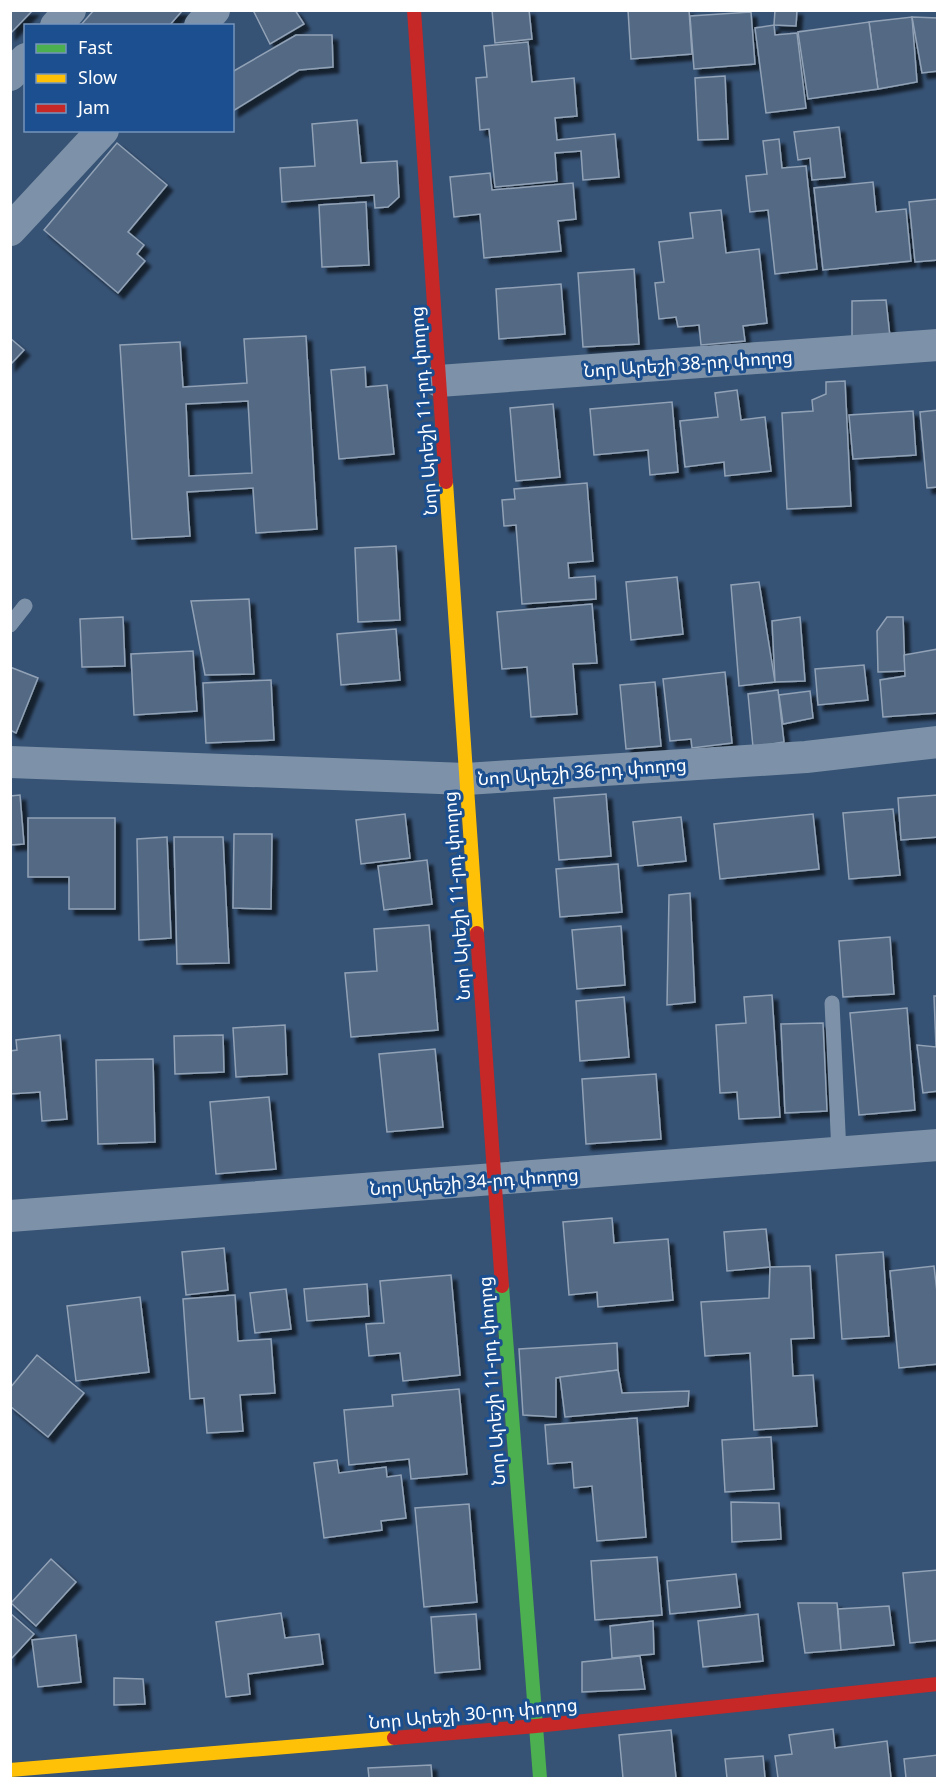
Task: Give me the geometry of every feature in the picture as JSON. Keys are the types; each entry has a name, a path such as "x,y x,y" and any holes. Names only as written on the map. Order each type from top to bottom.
{"street":[{"path":"58,24 70,10"},
{"path":"202,24 214,10"},
{"name":"Նոր Արեշի 11-րդ փողոց","path":"414,10 494,1179 540,1779"},
{"path":"10,75 24,61"},
{"path":"10,230 101,132"},
{"name":"Նոր Արեշի 38-րդ փողոց","path":"439,381 938,345"},
{"name":"Նոր Արեշի 36-րդ փողոց","path":"10,762 466,778 807,758 938,742"},
{"name":"Նոր Արեշի 34-րդ փողոց","path":"10,1216 938,1145"},
{"name":"Նոր Արեշի 30-րդ փողոց","path":"10,1770 536,1726 938,1684"}],"lane":[{"path":"10,625 25,606"},
{"path":"832,1004 839,1153"}],"building":[{"path":"10,10 33,10 10,34"},
{"path":"94,10 182,10 171,24 82,24"},
{"path":"253,10 295,10 304,24 270,44"},
{"path":"492,10 529,10 532,39 495,43"},
{"path":"628,10 689,10 692,54 631,59"},
{"path":"775,10 797,10 796,26 774,25"},
{"path":"751,12 755,64 694,69 690,16"},
{"path":"912,17 917,82 878,89 869,22"},
{"path":"912,17 938,18 938,71 922,73"},
{"path":"869,22 878,89 808,99 798,32"},
{"path":"774,25 775,35 797,33 806,108 766,113 755,28"},
{"path":"296,35 332,35 333,67 299,70 234,110 234,71"},
{"path":"528,42 532,82 574,78 577,116 555,118 557,140 615,134 619,177 583,180 581,151 555,153 557,181 495,187 489,129 480,130 476,78 487,77 484,46"},
{"path":"725,76 728,139 698,140 695,78"},
{"path":"357,120 361,163 397,161 399,197 388,207 375,208 374,195 282,202 280,168 315,166 312,124"},
{"path":"839,127 845,177 812,180 810,158 798,160 794,132"},
{"path":"779,139 782,168 806,166 817,269 775,274 768,210 750,212 746,176 767,174 763,141"},
{"path":"117,143 167,185 128,232 144,245 137,254 145,261 118,293 44,230"},
{"path":"490,173 492,190 573,183 576,219 558,221 561,251 484,258 480,214 454,217 450,177"},
{"path":"873,182 876,212 906,209 911,261 823,270 814,188"},
{"path":"938,199 938,260 915,262 909,202"},
{"path":"366,202 369,265 322,267 319,205"},
{"path":"721,210 726,253 759,249 767,323 743,326 745,341 701,345 699,325 678,327 676,317 659,319 655,283 664,282 659,242 693,238 690,213"},
{"path":"634,269 639,344 583,347 578,273"},
{"path":"561,284 565,334 499,339 496,289"},
{"path":"886,300 890,337 852,343 852,301"},
{"path":"306,336 317,529 256,533 253,488 187,492 190,536 132,539 120,345 180,342 183,387 247,383 244,339","holes":["248,401 252,473 189,476 186,404"]},
{"path":"10,338 24,350 10,365"},
{"path":"365,367 366,387 387,385 394,454 339,459 331,370"},
{"path":"845,381 851,506 787,509 782,413 813,411 812,400 826,394 826,382"},
{"path":"737,390 741,420 765,417 771,471 725,476 724,462 685,467 680,421 718,417 715,393"},
{"path":"672,402 678,472 650,475 648,450 594,455 590,409"},
{"path":"553,404 560,477 516,481 510,408"},
{"path":"938,410 938,487 927,488 920,412"},
{"path":"913,411 916,455 853,459 849,415"},
{"path":"587,483 593,561 568,563 569,578 595,576 596,599 522,604 516,525 504,526 502,500 515,499 514,489"},
{"path":"396,546 400,620 358,622 355,548"},
{"path":"677,577 683,634 631,640 626,582"},
{"path":"759,582 775,682 739,686 731,585"},
{"path":"249,599 254,674 205,675 191,601"},
{"path":"592,604 597,663 573,664 577,714 531,717 527,667 502,669 497,612"},
{"path":"123,617 125,666 82,667 80,619"},
{"path":"800,617 805,681 775,682 772,621"},
{"path":"887,617 903,617 905,671 878,672 877,631"},
{"path":"396,629 400,680 341,685 337,634"},
{"path":"938,649 938,713 883,717 880,680 905,676 904,655"},
{"path":"193,651 197,711 134,715 131,654"},
{"path":"864,665 868,700 818,705 815,669"},
{"path":"10,667 38,678 16,733 10,730"},
{"path":"725,672 732,743 692,748 691,739 670,741 663,679"},
{"path":"271,680 274,740 206,743 203,683"},
{"path":"655,682 661,746 626,749 620,685"},
{"path":"778,690 784,742 753,747 748,694"},
{"path":"810,691 813,718 783,724 779,695"},
{"path":"606,794 611,856 559,860 554,798"},
{"path":"20,795 24,844 10,845 10,796"},
{"path":"938,795 938,837 901,840 898,798"},
{"path":"893,809 900,875 849,879 843,813"},
{"path":"405,814 410,858 361,864 356,820"},
{"path":"813,814 819,869 720,879 714,824"},
{"path":"681,817 686,861 638,866 633,822"},
{"path":"28,818 115,818 115,909 69,909 69,877 28,877"},
{"path":"234,834 272,834 271,909 233,908"},
{"path":"167,837 171,938 139,940 137,839"},
{"path":"174,837 223,837 229,963 177,964"},
{"path":"427,860 432,904 384,910 378,866"},
{"path":"618,864 622,912 560,917 556,869"},
{"path":"690,893 695,1002 667,1005 669,895"},
{"path":"429,925 438,1030 351,1037 345,973 377,971 374,929"},
{"path":"621,926 625,985 577,989 572,930"},
{"path":"890,937 894,994 843,997 839,941"},
{"path":"772,995 780,1117 739,1119 737,1092 720,1093 716,1025 746,1023 744,997"},
{"path":"934,996 938,996 938,1091 923,1093 917,1045 936,1047"},
{"path":"624,997 629,1057 580,1061 576,1001"},
{"path":"907,1008 915,1110 859,1115 850,1013"},
{"path":"823,1023 827,1111 785,1113 781,1024"},
{"path":"285,1025 287,1074 236,1077 233,1028"},
{"path":"60,1035 67,1119 42,1121 40,1092 10,1094 10,1051 17,1050 16,1040"},
{"path":"223,1035 224,1072 175,1074 174,1036"},
{"path":"435,1049 443,1127 387,1132 379,1054"},
{"path":"153,1059 155,1142 98,1144 96,1060"},
{"path":"656,1074 661,1139 586,1144 582,1079"},
{"path":"269,1097 276,1169 216,1174 210,1102"},
{"path":"612,1218 614,1243 668,1239 673,1300 598,1307 597,1292 569,1295 563,1222"},
{"path":"766,1229 770,1267 727,1271 724,1232"},
{"path":"224,1248 228,1290 186,1295 182,1252"},
{"path":"883,1252 889,1336 842,1339 836,1255"},
{"path":"810,1266 814,1338 791,1339 793,1376 813,1375 817,1426 754,1430 750,1353 705,1356 701,1302 769,1298 770,1267"},
{"path":"934,1266 938,1301 938,1364 899,1368 890,1271"},
{"path":"451,1275 460,1375 403,1381 400,1353 369,1356 366,1324 384,1323 380,1281"},
{"path":"367,1284 369,1316 307,1321 304,1289"},
{"path":"286,1289 291,1329 255,1333 250,1293"},
{"path":"235,1295 238,1341 271,1339 275,1393 240,1395 243,1431 207,1433 204,1398 190,1399 183,1299"},
{"path":"140,1297 149,1372 76,1381 67,1306"},
{"path":"617,1343 618,1370 556,1378 556,1417 523,1415 519,1349"},
{"path":"37,1355 84,1393 48,1437 10,1406 10,1388"},
{"path":"618,1370 622,1393 689,1391 688,1406 565,1417 560,1377"},
{"path":"459,1389 467,1474 411,1479 409,1459 349,1465 344,1410 393,1406 392,1395"},
{"path":"637,1418 646,1537 597,1541 592,1486 574,1488 572,1462 548,1464 545,1425"},
{"path":"771,1437 774,1489 725,1492 722,1440"},
{"path":"337,1460 339,1473 386,1467 387,1477 401,1475 406,1518 381,1521 382,1530 324,1538 314,1463"},
{"path":"731,1502 779,1503 781,1539 732,1542"},
{"path":"469,1504 477,1602 424,1607 415,1508"},
{"path":"657,1557 662,1615 595,1620 591,1561"},
{"path":"51,1559 76,1582 36,1626 11,1603"},
{"path":"938,1570 938,1640 910,1643 903,1573"},
{"path":"736,1574 740,1607 670,1614 667,1581"},
{"path":"798,1603 837,1603 841,1650 805,1653"},
{"path":"889,1606 894,1645 841,1650 838,1609"},
{"path":"10,1613 34,1634 10,1660"},
{"path":"281,1613 285,1638 319,1634 323,1664 248,1674 250,1694 226,1697 216,1622"},
{"path":"476,1614 480,1669 435,1673 431,1617"},
{"path":"758,1614 763,1661 703,1667 698,1621"},
{"path":"653,1621 654,1654 612,1658 610,1626"},
{"path":"76,1635 81,1682 38,1687 32,1640"},
{"path":"640,1656 645,1689 582,1692 582,1662"},
{"path":"114,1678 143,1679 145,1704 114,1705"},
{"path":"833,1729 835,1748 887,1741 891,1778 778,1778 775,1756 792,1754 789,1735"},
{"path":"671,1730 676,1778 623,1778 619,1735"},
{"path":"938,1755 938,1778 906,1778 904,1759"},
{"path":"763,1756 765,1778 727,1778 725,1759"},
{"path":"431,1765 432,1778 369,1778 368,1768"}],"traffic: fast":[{"path":"502,1286 540,1778"}],"traffic: slow":[{"path":"446,482 477,933"},
{"path":"10,1770 394,1738"}],"traffic: jam":[{"path":"414,10 446,482"},
{"path":"477,933 502,1286"},
{"path":"394,1738 536,1726 938,1684"}]}
